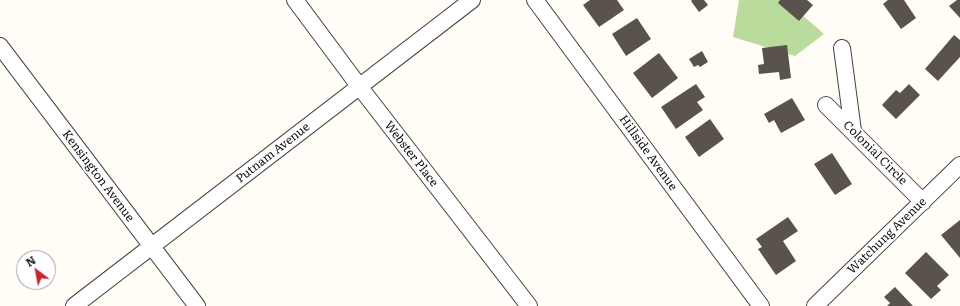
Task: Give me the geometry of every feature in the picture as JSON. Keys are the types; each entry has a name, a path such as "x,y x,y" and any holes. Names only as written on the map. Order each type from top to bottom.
{"street":[{"name":"Webster Place","path":"295,0 359,86 529,306"},
{"name":"Putnam Avenue","path":"74,306 472,0"},
{"name":"Hillside Avenue","path":"535,0 761,306"},
{"name":"Kensington Avenue","path":"0,46 197,306"},
{"path":"842,48 852,131"},
{"name":"Colonial Circle","path":"826,105 923,202"},
{"name":"Watchung Avenue","path":"815,306 960,165"}],"green space":[{"path":"739,0 785,0 824,34 795,56 733,37"}],"building":[{"path":"590,0 617,0 624,10 599,27 583,5"},
{"path":"704,0 708,5 699,12 691,1"},
{"path":"780,0 807,0 813,5 799,21 778,3"},
{"path":"888,0 904,0 916,18 901,29 883,4"},
{"path":"957,0 960,0 960,18 949,6"},
{"path":"637,18 651,39 626,56 612,34"},
{"path":"954,35 960,40 960,57 938,81 925,69"},
{"path":"787,45 791,78 780,80 779,72 759,74 758,65 764,64 762,48"},
{"path":"702,51 708,62 700,67 698,65 694,67 689,59"},
{"path":"659,53 678,78 652,98 633,73"},
{"path":"696,84 705,97 697,102 703,110 676,129 661,107"},
{"path":"909,84 920,95 896,119 882,105 896,90 900,93"},
{"path":"792,98 805,120 781,133 774,120 769,123 764,114"},
{"path":"710,119 724,139 699,157 685,137"},
{"path":"832,153 852,184 835,195 814,164"},
{"path":"788,217 798,231 783,241 796,261 776,275 758,249 762,247 756,239"},
{"path":"960,220 960,258 941,235"},
{"path":"926,252 949,275 937,286 941,290 931,299 905,273"},
{"path":"895,287 913,306 887,306 890,303 884,297"}]}
